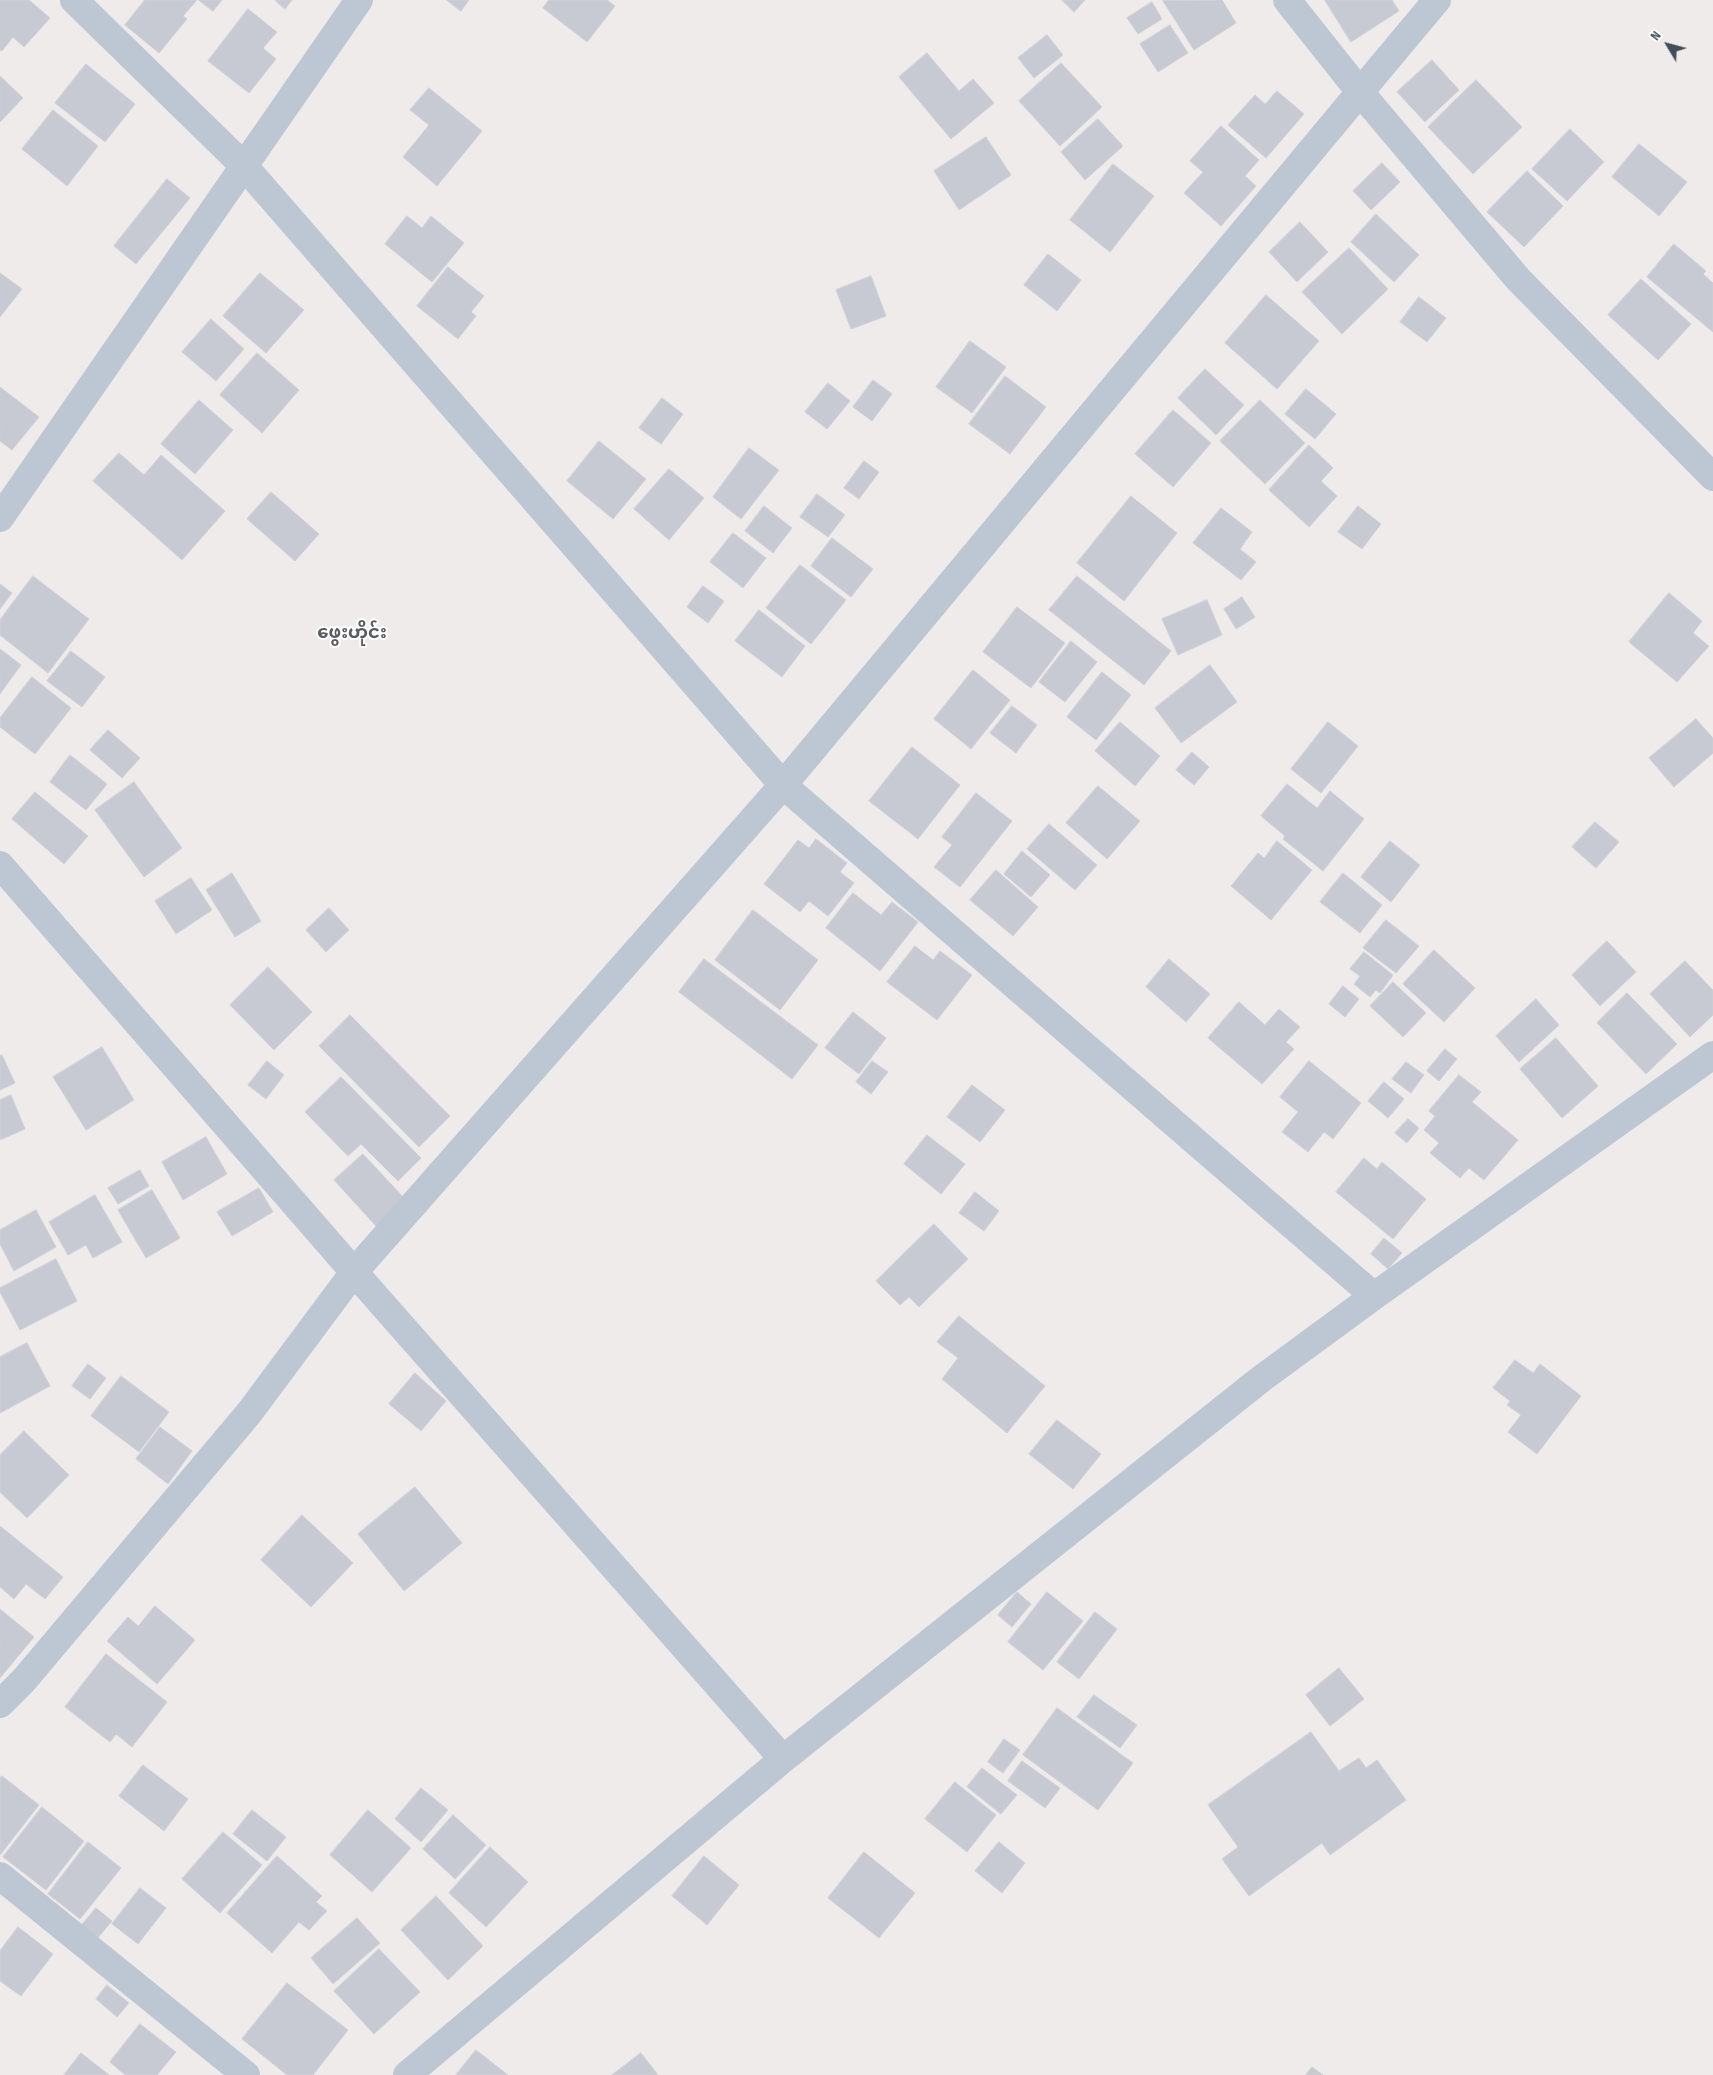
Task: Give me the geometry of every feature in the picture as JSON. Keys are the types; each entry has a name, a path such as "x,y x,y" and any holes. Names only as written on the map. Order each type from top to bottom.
{"street":[{"path":"74,0 244,166 783,785 1374,1296"},
{"path":"0,518 359,0"},
{"path":"1287,0 1360,92 1518,279 1713,477"},
{"path":"0,1704 24,1680 249,1413 354,1272 783,785 1437,0"},
{"path":"0,865 354,1272 783,1759"},
{"path":"407,2075 783,1759 1261,1379 1713,1054"},
{"path":"0,1876 246,2075"}],"building":[{"path":"0,0 29,0 50,18 24,47 13,37 2,51 0,50"},
{"path":"145,0 197,0 183,16 187,19 159,53 125,25"},
{"path":"199,0 222,0 213,11"},
{"path":"275,0 292,0 285,9"},
{"path":"447,0 469,0 461,11"},
{"path":"549,0 607,0 615,6 587,42 543,8"},
{"path":"1062,0 1085,0 1074,12"},
{"path":"1222,0 1236,23 1194,50 1163,1"},
{"path":"1325,0 1392,0 1399,11 1351,42"},
{"path":"1152,2 1162,19 1138,34 1127,18"},
{"path":"248,9 277,32 263,48 276,59 249,93 208,61"},
{"path":"1170,25 1188,53 1158,72 1140,44"},
{"path":"1047,35 1063,55 1034,78 1018,58"},
{"path":"927,53 959,91 973,79 994,103 951,139 899,77"},
{"path":"1432,60 1459,90 1425,122 1397,92"},
{"path":"1061,63 1102,107 1060,146 1019,101"},
{"path":"86,64 135,104 105,142 55,103"},
{"path":"0,76 23,98 0,122"},
{"path":"1476,80 1522,127 1473,174 1428,127"},
{"path":"429,88 482,131 437,186 403,157 429,125 410,110"},
{"path":"1277,91 1304,114 1266,158 1228,125 1255,95 1265,104"},
{"path":"53,110 98,146 67,186 22,149"},
{"path":"1098,119 1123,146 1085,180 1061,152"},
{"path":"1221,126 1259,160 1245,176 1256,186 1221,226 1184,193 1203,172 1190,161"},
{"path":"1570,129 1604,162 1567,201 1532,169"},
{"path":"986,137 1011,175 959,210 934,171"},
{"path":"1639,144 1687,182 1659,216 1612,177"},
{"path":"1382,163 1400,182 1371,210 1353,191"},
{"path":"1113,164 1154,196 1110,252 1070,220"},
{"path":"1527,171 1563,206 1524,247 1487,212"},
{"path":"167,179 190,198 136,264 114,246"},
{"path":"1376,214 1419,255 1394,282 1351,242"},
{"path":"407,216 422,228 431,216 464,243 432,282 385,244"},
{"path":"1300,222 1328,252 1297,282 1269,252"},
{"path":"1674,244 1706,271 1703,274 1713,283 1713,332 1647,277"},
{"path":"1349,248 1388,289 1342,334 1302,292"},
{"path":"1048,254 1081,280 1057,311 1024,285"},
{"path":"448,267 484,296 471,312 476,316 458,339 417,306"},
{"path":"0,273 22,289 0,317"},
{"path":"260,273 304,310 266,353 223,316"},
{"path":"871,276 886,316 851,329 836,290"},
{"path":"1641,279 1691,324 1658,360 1608,315"},
{"path":"1266,295 1319,341 1277,389 1225,343"},
{"path":"1419,297 1446,318 1427,342 1400,322"},
{"path":"211,319 244,349 216,381 182,352"},
{"path":"970,341 1006,367 972,413 936,387"},
{"path":"257,353 299,390 262,433 220,395"},
{"path":"1205,369 1244,405 1216,435 1178,398"},
{"path":"1005,376 1046,407 1010,454 969,424"},
{"path":"873,380 892,394 872,421 853,407"},
{"path":"828,383 850,401 827,429 805,412"},
{"path":"0,387 39,417 12,450 0,441"},
{"path":"1306,389 1336,414 1315,439 1285,414"},
{"path":"662,398 683,414 661,444 639,428"},
{"path":"199,400 233,430 195,474 161,444"},
{"path":"1260,400 1305,443 1265,484 1220,441"},
{"path":"1173,410 1211,443 1173,487 1135,454"},
{"path":"599,441 646,479 613,519 567,481"},
{"path":"1309,445 1333,468 1321,481 1337,496 1309,527 1269,490"},
{"path":"749,448 779,470 741,519 713,497"},
{"path":"119,453 144,475 161,455 225,511 182,560 93,481"},
{"path":"864,461 879,472 859,499 844,488"},
{"path":"669,469 704,498 669,540 634,509"},
{"path":"271,492 319,534 295,561 247,519"},
{"path":"817,494 845,515 828,537 800,517"},
{"path":"1131,496 1177,533 1124,601 1077,563"},
{"path":"764,506 792,528 773,553 745,531"},
{"path":"1358,506 1381,524 1362,549 1338,532"},
{"path":"1221,508 1252,532 1240,549 1256,562 1241,580 1193,543"},
{"path":"733,533 766,558 743,588 710,562"},
{"path":"832,538 873,569 851,597 811,566"},
{"path":"800,565 846,600 811,644 766,608"},
{"path":"33,576 89,619 48,673 0,635 0,620"},
{"path":"1077,576 1171,651 1144,685 1049,610"},
{"path":"0,584 12,593 0,609"},
{"path":"703,586 724,601 708,623 687,607"},
{"path":"1669,593 1702,621 1693,633 1709,646 1677,682 1629,642"},
{"path":"1242,597 1255,617 1236,629 1224,609"},
{"path":"1207,600 1222,635 1178,655 1162,619"},
{"path":"1017,607 1065,643 1031,688 983,652"},
{"path":"759,610 805,646 782,677 735,641"},
{"path":"1071,641 1097,662 1065,702 1039,682"},
{"path":"0,649 21,665 0,694"},
{"path":"71,651 105,677 82,707 47,681"},
{"path":"1210,665 1237,702 1181,743 1155,708"},
{"path":"973,670 1010,700 971,749 934,719"},
{"path":"1102,672 1131,695 1096,740 1067,717"},
{"path":"32,677 71,708 35,754 0,727 0,718"},
{"path":"1012,706 1037,725 1016,753 990,733"},
{"path":"1696,719 1713,738 1713,753 1674,787 1649,758"},
{"path":"1120,722 1160,756 1135,786 1095,751"},
{"path":"1328,722 1358,746 1321,793 1291,769"},
{"path":"108,730 140,758 122,778 90,750"},
{"path":"912,747 960,785 918,839 869,801"},
{"path":"1192,752 1209,767 1194,785 1176,770"},
{"path":"70,755 107,784 86,810 50,782"},
{"path":"134,782 182,848 144,877 95,810"},
{"path":"1287,784 1317,808 1330,791 1364,819 1323,871 1283,839 1285,836 1261,816"},
{"path":"1098,786 1140,821 1107,859 1066,823"},
{"path":"35,792 88,836 64,864 12,819"},
{"path":"976,793 1012,821 960,887 934,867 952,845 942,837"},
{"path":"1595,822 1619,842 1596,868 1572,847"},
{"path":"1049,824 1097,865 1075,890 1027,849"},
{"path":"816,839 847,863 840,872 854,883 828,916 809,901 800,912 764,884 798,840 809,848"},
{"path":"1277,841 1312,870 1271,920 1231,886 1258,853 1264,858"},
{"path":"1390,841 1420,865 1391,902 1361,877"},
{"path":"1022,851 1050,875 1031,897 1004,874"},
{"path":"996,870 1038,907 1013,936 970,900"},
{"path":"232,873 261,921 235,937 206,890"},
{"path":"1343,873 1382,905 1360,933 1320,902"},
{"path":"191,878 212,910 176,934 155,901"},
{"path":"853,893 881,915 892,902 918,922 880,971 826,928"},
{"path":"329,908 349,930 326,952 306,930"},
{"path":"753,910 818,960 780,1010 715,960"},
{"path":"1386,920 1419,946 1396,973 1363,948"},
{"path":"1607,941 1636,972 1600,1006 1572,975"},
{"path":"915,946 933,960 940,951 972,975 937,1020 887,982"},
{"path":"1434,950 1475,988 1444,1022 1403,984"},
{"path":"1364,952 1393,975 1380,993 1376,990 1370,997 1354,984 1360,976 1350,969"},
{"path":"704,959 818,1045 792,1079 679,992"},
{"path":"1169,959 1210,994 1186,1022 1146,987"},
{"path":"1685,961 1713,990 1713,1015 1690,1037 1650,994"},
{"path":"268,967 312,1012 274,1050 230,1005"},
{"path":"1393,982 1426,1013 1403,1037 1370,1006"},
{"path":"1343,986 1359,999 1345,1017 1329,1004"},
{"path":"1627,993 1677,1044 1646,1074 1597,1023"},
{"path":"1536,999 1559,1025 1519,1062 1496,1036"},
{"path":"1239,1002 1265,1025 1279,1009 1300,1027 1286,1042 1294,1049 1262,1084 1208,1038"},
{"path":"853,1012 886,1038 859,1074 825,1048"},
{"path":"350,1015 450,1116 419,1147 319,1046"},
{"path":"1556,1038 1598,1086 1562,1118 1520,1069"},
{"path":"102,1047 134,1100 86,1130 53,1077"},
{"path":"1445,1049 1457,1059 1439,1081 1427,1071"},
{"path":"2,1055 15,1083 0,1090 0,1056"},
{"path":"267,1061 284,1075 266,1099 248,1085"},
{"path":"872,1061 888,1072 871,1094 856,1082"},
{"path":"1309,1061 1361,1103 1333,1139 1324,1132 1308,1152 1282,1132 1298,1112 1280,1097"},
{"path":"1406,1062 1424,1075 1411,1093 1392,1079"},
{"path":"1459,1075 1481,1092 1472,1102 1518,1140 1484,1180 1469,1168 1460,1178 1430,1153 1439,1143 1424,1130 1435,1116 1429,1111"},
{"path":"341,1077 421,1158 398,1181 361,1144 348,1156 305,1112"},
{"path":"1384,1082 1404,1099 1388,1118 1368,1101"},
{"path":"972,1085 1005,1110 980,1142 947,1117"},
{"path":"11,1095 25,1129 0,1140 0,1100"},
{"path":"1408,1119 1419,1128 1407,1143 1395,1133"},
{"path":"927,1135 965,1164 941,1194 904,1164"},
{"path":"206,1137 227,1174 183,1200 162,1162"},
{"path":"363,1154 405,1199 376,1226 334,1180"},
{"path":"1364,1158 1377,1169 1382,1162 1426,1199 1393,1239 1336,1192"},
{"path":"140,1170 149,1186 118,1204 108,1188"},
{"path":"259,1188 273,1212 232,1236 217,1212"},
{"path":"152,1190 180,1238 146,1258 118,1210"},
{"path":"975,1192 999,1211 984,1231 959,1213"},
{"path":"95,1195 122,1242 93,1258 86,1245 68,1255 49,1222"},
{"path":"36,1210 56,1247 14,1271 0,1244 0,1230"},
{"path":"934,1224 968,1259 919,1307 909,1297 900,1305 876,1281"},
{"path":"1384,1238 1402,1253 1388,1269 1371,1254"},
{"path":"56,1259 77,1301 20,1330 0,1292 0,1288"},
{"path":"959,1316 1045,1386 1007,1433 942,1379 958,1358 937,1342"},
{"path":"27,1343 50,1386 0,1413 0,1357"},
{"path":"1515,1360 1533,1373 1540,1364 1581,1396 1537,1454 1508,1432 1521,1415 1507,1405 1510,1401 1493,1388"},
{"path":"88,1364 106,1378 90,1399 72,1386"},
{"path":"415,1373 446,1401 421,1431 389,1404"},
{"path":"121,1376 169,1412 139,1452 91,1416"},
{"path":"1057,1420 1101,1454 1073,1489 1029,1454"},
{"path":"160,1427 192,1451 168,1484 136,1459"},
{"path":"24,1431 69,1475 27,1518 0,1492 0,1455"},
{"path":"415,1487 462,1543 404,1591 358,1534"},
{"path":"302,1515 353,1563 311,1607 261,1560"},
{"path":"0,1526 63,1577 45,1599 26,1584 14,1599 0,1587"},
{"path":"1017,1592 1031,1604 1012,1627 998,1615"},
{"path":"1047,1592 1083,1621 1043,1670 1008,1642"},
{"path":"155,1606 195,1640 157,1684 107,1641 128,1617 138,1626"},
{"path":"0,1609 34,1637 0,1678"},
{"path":"1095,1612 1117,1629 1079,1679 1057,1662"},
{"path":"106,1654 167,1702 132,1747 116,1734 110,1742 65,1707"},
{"path":"1339,1668 1364,1699 1330,1726 1306,1695"},
{"path":"1094,1695 1137,1725 1120,1748 1077,1717"},
{"path":"1057,1708 1133,1763 1098,1810 1023,1755"},
{"path":"1311,1732 1339,1771 1359,1758 1366,1768 1377,1760 1406,1800 1330,1855 1322,1843 1249,1896 1222,1859 1238,1847 1208,1805"},
{"path":"1004,1739 1020,1750 1003,1773 988,1762"},
{"path":"1022,1761 1060,1788 1045,1808 1008,1781"},
{"path":"143,1765 188,1799 164,1831 119,1796"},
{"path":"982,1768 1017,1795 1001,1814 967,1787"},
{"path":"2,1776 39,1805 0,1855 0,1778"},
{"path":"955,1782 996,1815 967,1852 925,1819"},
{"path":"421,1788 448,1810 421,1842 395,1819"},
{"path":"42,1807 84,1841 46,1890 3,1857"},
{"path":"252,1810 286,1837 267,1861 233,1834"},
{"path":"368,1810 411,1848 372,1892 330,1855"},
{"path":"453,1815 486,1845 455,1879 423,1849"},
{"path":"223,1832 262,1865 220,1913 182,1879"},
{"path":"88,1842 121,1868 80,1919 48,1894"},
{"path":"999,1842 1025,1863 1002,1893 975,1871"},
{"path":"490,1847 528,1882 486,1927 449,1893"},
{"path":"864,1852 915,1893 879,1938 828,1898"},
{"path":"277,1856 322,1896 316,1902 327,1911 309,1930 299,1922 272,1953 227,1913"},
{"path":"704,1856 739,1885 707,1925 672,1896"},
{"path":"140,1888 166,1908 138,1944 112,1924"},
{"path":"436,1896 483,1946 448,1980 401,1930"},
{"path":"96,1908 112,1921 96,1940 80,1927"},
{"path":"357,1918 380,1943 333,1984 311,1958"},
{"path":"18,1927 53,1954 21,1996 0,1981 0,1951"},
{"path":"379,1949 420,1992 374,2034 334,1991"},
{"path":"287,1983 348,2030 313,2075 287,2075 242,2039"},
{"path":"107,1985 129,2003 117,2017 96,1999"},
{"path":"140,2024 176,2052 157,2075 125,2075 110,2062"},
{"path":"476,2050 508,2075 456,2075"},
{"path":"81,2053 109,2075 64,2075"},
{"path":"641,2053 658,2075 612,2075"},
{"path":"1312,2067 1323,2075 1306,2075"}],"district":[{"name":"ဖွေးဟိုင်း","path":"352,633"}]}
